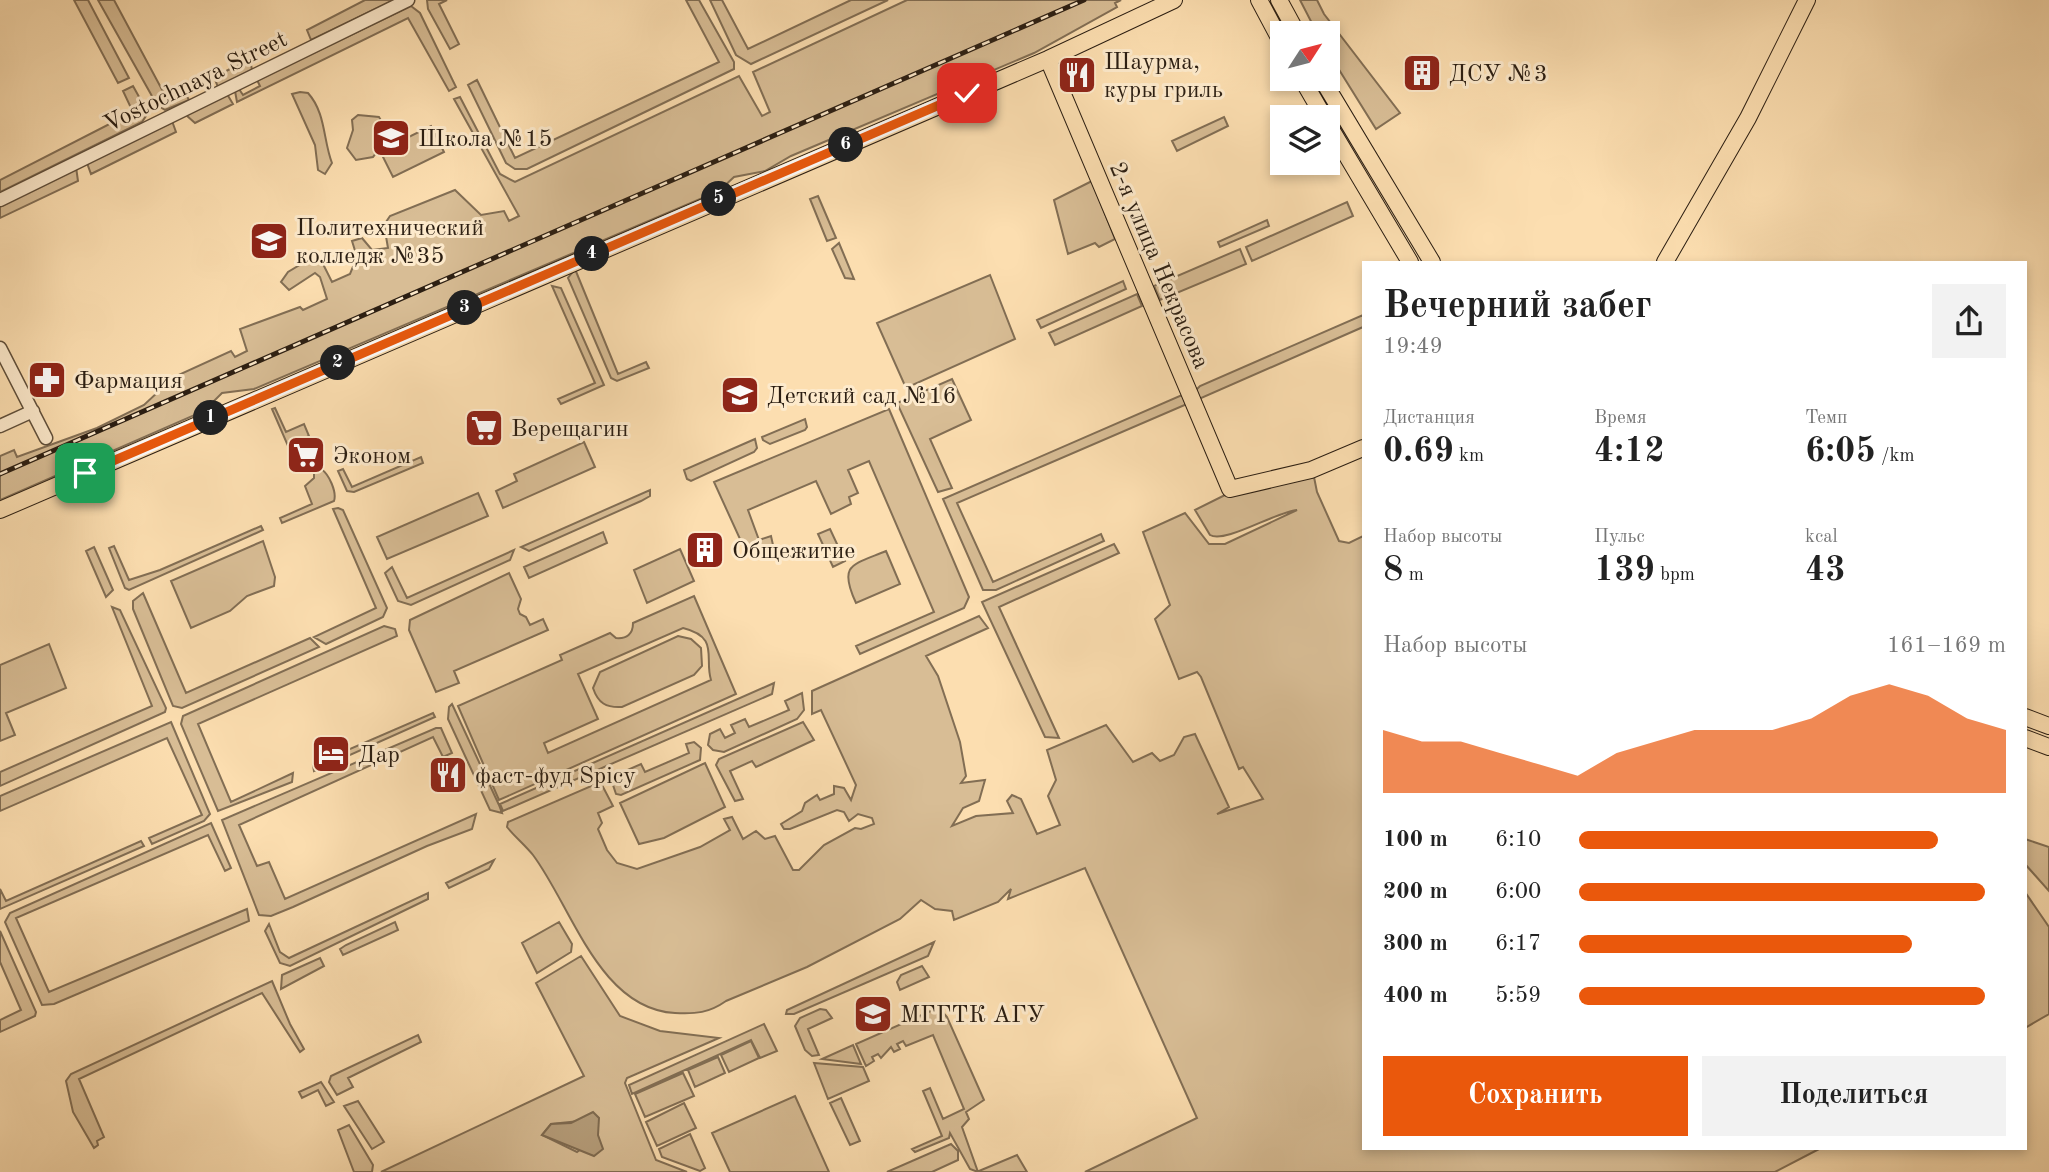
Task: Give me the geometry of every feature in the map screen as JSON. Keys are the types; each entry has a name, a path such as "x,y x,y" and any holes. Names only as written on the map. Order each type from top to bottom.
{"main road":[{"path":"0,510 1048,59 1174,0"},
{"path":"1259,0 1270,21"},
{"path":"1279,0 1290,21"},
{"path":"1666,261 1760,96 1807,0"},
{"name":"2-я улица Некрасова","path":"1048,59 1230,489 1311,470 1362,448"},
{"path":"1329,91 1431,261"},
{"path":"1340,144 1409,261"},
{"path":"2027,718 2049,726"},
{"path":"2027,739 2049,747"}],"street":[{"name":"Vostochnaya Street","path":"0,200 408,0"},
{"path":"0,348 46,438"},
{"path":"0,426 33,411"}],"shaded area":[{"path":"74,0 88,0 129,78 118,83"},
{"path":"98,0 114,0 167,99 184,91 189,100 165,110 157,105"},
{"path":"365,0 394,0 311,40 307,30"},
{"path":"427,0 447,0 439,4 459,44 450,49 428,9"},
{"path":"686,0 699,0 734,62 734,69 527,169 515,169 506,163 468,85 477,80 515,158 719,62"},
{"path":"710,0 722,0 748,49 851,0 888,0 751,64 736,55"},
{"path":"907,0 1121,0 1115,3 1117,7 1034,53 791,156 765,171 734,177 719,191 254,389 222,393 204,411 0,500 0,456 14,450 17,457 97,428 144,405 174,377 231,351 235,357 247,351 240,329 300,307 303,310 327,299 320,277 315,273 289,290 281,282 288,272 318,254 332,282 350,274 357,257 352,241 362,238 372,250 388,248 384,225 390,216 455,190 481,215 504,211 509,221 519,216 454,99 460,97 500,174 515,182 739,76 762,116 770,112 753,72"},
{"path":"1300,0 1317,0 1329,21 1311,21"},
{"path":"411,6 420,13 456,87 449,91 408,18 237,102 235,91 239,89 243,95 260,86 257,80"},
{"path":"1340,35 1400,113 1376,129 1340,71"},
{"path":"250,59 252,70 218,87 214,77"},
{"path":"133,86 148,113 142,122 0,192 0,180 133,112 123,91"},
{"path":"308,93 321,118 332,163 325,174 318,170 315,145 292,94"},
{"path":"227,94 233,104 195,123 186,115"},
{"path":"358,115 379,117 383,132 381,143 373,157 356,160 347,148 353,130 352,120"},
{"path":"1224,117 1228,126 1177,151 1172,141"},
{"path":"172,121 176,132 91,174 87,163"},
{"path":"431,126 444,152 393,177 380,151"},
{"path":"76,167 78,181 0,218 0,205"},
{"path":"1092,181 1115,239 1099,247 1095,243 1068,254 1054,200"},
{"path":"818,196 836,238 827,241 810,199"},
{"path":"1347,202 1353,216 1252,261 1246,247"},
{"path":"1267,220 1269,226 1220,247 1218,242"},
{"path":"839,243 854,279 845,278 832,249"},
{"path":"1240,249 1246,264 1160,300 1154,286"},
{"path":"575,269 618,374 646,362 649,368 617,381 611,378 568,278"},
{"path":"990,275 1015,339 906,388 877,323"},
{"path":"1123,281 1126,289 1041,328 1037,320"},
{"path":"552,286 561,288 604,385 561,404 558,399 595,383"},
{"path":"1137,294 1142,306 1055,345 1049,333"},
{"path":"1362,315 1362,327 1199,399 1195,391 1200,386"},
{"path":"952,379 971,420 930,439 952,488 938,492 897,403"},
{"path":"1182,395 1187,404 957,503 993,582 1101,534 1104,541 996,590 983,590 943,499"},
{"path":"275,408 286,432 304,424 309,436 288,446 272,409"},
{"path":"889,409 969,597 964,608 860,654 856,646 934,612 869,461 848,470 858,493 849,497 851,504 831,514 816,481 748,510 759,540 771,536 773,545 756,555 745,550 714,482"},
{"path":"805,419 805,430 770,444 763,440 762,437"},
{"path":"755,439 757,448 754,452 691,481 687,479 684,470"},
{"path":"584,442 595,467 503,508 496,491 517,481 514,474"},
{"path":"421,457 423,463 354,492 347,491 338,471 343,469 352,487"},
{"path":"321,469 332,484 334,501 282,523 280,518 312,504 305,486 314,478 314,472"},
{"path":"1314,477 1317,492 1339,541 1349,543 1362,536 1362,1150 1817,1150 1775,1172 1085,1172 1197,1118 1085,868 1008,899 1011,889 998,902 954,920 952,911 935,909 921,900 900,919 807,967 708,1010 675,1013 649,1007 626,994 607,975 590,952 533,855 507,827 508,822 598,783 602,785 613,806 598,813 602,823 598,829 607,850 617,863 637,869 700,847 730,830 724,819 732,817 743,839 756,831 765,839 775,836 793,870 799,870 824,845 855,828 861,829 874,824 872,818 858,814 849,821 844,812 837,810 790,829 784,829 781,824 802,811 805,803 817,795 820,800 834,794 834,786 844,788 851,800 856,785 821,710 812,714 812,691 979,616 988,628 926,656 938,676 960,742 966,776 961,783 985,780 979,801 963,808 952,826 976,816 1013,813 1007,801 1012,795 1021,799 1037,834 1060,825 1048,796 1056,780 1047,750 1106,725 1133,762 1152,753 1160,761 1174,755 1184,737 1195,734 1229,807 1217,814 1263,799 1243,767 1239,769 1201,677 1197,672 1179,679 1155,619 1170,605 1143,532 1185,513 1209,544 1225,544 1297,510 1238,532 1217,537 1210,535 1195,510 1229,493"},
{"path":"650,490 650,496 641,501 529,551 521,547"},
{"path":"478,493 488,516 387,559 377,537"},
{"path":"333,509 343,510 387,608 383,617 326,644 314,637 376,608"},
{"path":"261,526 263,530 129,590 125,588 109,548 114,546 129,580 160,570"},
{"path":"830,529 845,561 833,567 818,534"},
{"path":"603,532 607,543 529,578 524,567"},
{"path":"263,541 275,577 274,586 247,596 230,611 191,628 171,581"},
{"path":"1114,544 1119,553 999,607 1059,738 1045,737 982,602"},
{"path":"94,547 113,590 106,597 86,551"},
{"path":"680,549 694,581 647,603 634,570"},
{"path":"514,550 510,560 411,605 398,601 385,573 392,567 407,598"},
{"path":"886,551 900,584 856,603 848,580 851,568"},
{"path":"509,573 521,599 518,609 520,614 526,617 530,625 543,619 548,630 454,671 459,683 436,692 409,630 410,620"},
{"path":"143,593 186,693 310,638 319,647 182,708 173,706 133,609 133,601"},
{"path":"694,596 736,694 499,800 458,706 562,660 560,655 610,633 616,638 626,637 631,633 633,623","holes":["683,628 695,632 706,643 711,680 548,753 544,743 598,719 578,674"]},
{"path":"112,607 120,610 166,708 165,712 0,786 0,772 152,706"},
{"path":"384,626 395,629 397,636 198,724 231,802 293,773 292,782 218,811 181,724 183,716"},
{"path":"678,636 691,639 701,648 702,666 694,675 622,707 603,704 597,697 593,688 600,672"},
{"path":"49,644 66,688 6,713 15,735 0,741 0,665"},
{"path":"774,683 772,694 503,811 500,804"},
{"path":"802,693 804,710 797,719 724,752 713,750 708,745 710,734 720,729 725,738 735,733 731,725 745,719 749,727 789,710 785,701"},
{"path":"452,704 502,813 490,810 448,719 449,707"},
{"path":"433,713 435,717 314,771 313,765"},
{"path":"171,722 210,814 204,821 152,844 149,838 202,815 167,738 0,811 0,796"},
{"path":"803,722 814,740 756,767 752,761 730,771 743,799 735,801 716,765 719,759"},
{"path":"441,728 452,753 443,757 433,737 239,825 257,866 269,862 285,899 476,814 472,829 427,846 271,916 259,915 222,820"},
{"path":"694,742 701,748 700,760 621,795 616,794 612,782 616,775 641,764 645,772 689,753 686,744"},
{"path":"705,763 725,807 664,838 639,844 620,803"},
{"path":"211,823 231,868 225,871 208,835 16,918 49,992 247,909 249,921 54,1004 42,1005 5,922 10,913"},
{"path":"2027,840 2049,847 2049,891 2027,866"},
{"path":"141,841 144,846 0,909 0,889 6,901"},
{"path":"494,860 489,869 449,888 446,883"},
{"path":"428,893 428,899 290,966 280,963 265,931 269,924 280,952 289,958"},
{"path":"2027,895 2049,927 2049,1014 2027,1027"},
{"path":"395,922 398,930 343,955 340,949 346,945"},
{"path":"559,922 572,944 571,952 537,973 522,943"},
{"path":"0,931 36,1012 35,1016 0,1032 0,1020 21,1010 0,962"},
{"path":"934,942 928,956 794,1014 786,1014 787,1010"},
{"path":"581,956 620,1016 660,1031 719,1038 627,1078 625,1083 656,1160 687,1172 381,1172 584,1076 536,983","holes":["598,1119 598,1135 577,1152 542,1135 551,1124"]},
{"path":"320,958 324,966 281,989 282,975"},
{"path":"922,966 929,977 900,990 897,982 901,975"},
{"path":"272,981 304,1049 300,1052 262,993 79,1079 104,1137 97,1141 98,1145 94,1148 73,1112 66,1081 71,1074"},
{"path":"820,1009 826,1010 832,1018 808,1029 819,1055 812,1056 805,1050 795,1026 800,1018"},
{"path":"933,1010 941,1010 947,1017 984,1100 966,1112 969,1119 962,1127 978,1172 970,1169 950,1133 949,1138 915,1152 912,1149 942,1136 923,1091 930,1088 943,1119 964,1109 933,1035 906,1046 903,1041 897,1044 900,1049 894,1052 891,1047 881,1058 878,1054 872,1057 874,1061 866,1066 856,1044"},
{"path":"764,1024 777,1051 760,1058 751,1040 632,1094 629,1085"},
{"path":"418,1035 421,1042 348,1078 353,1087 337,1095 329,1082 331,1076"},
{"path":"751,1041 759,1058 729,1072 721,1055"},
{"path":"853,1045 861,1064 822,1059"},
{"path":"718,1057 725,1073 695,1087 688,1070"},
{"path":"814,1063 863,1067 869,1081 828,1099"},
{"path":"683,1073 694,1096 645,1117 635,1094"},
{"path":"321,1082 334,1102 326,1106 318,1090 302,1098 299,1092"},
{"path":"795,1096 829,1172 730,1172 712,1133"},
{"path":"841,1098 860,1141 850,1145 830,1103"},
{"path":"358,1101 384,1142 372,1149 344,1106"},
{"path":"684,1103 696,1128 657,1146 646,1122"},
{"path":"593,1112 599,1118 598,1135 603,1149 594,1156 542,1135 551,1124 571,1123"},
{"path":"349,1125 373,1165 372,1172 354,1172 338,1130"},
{"path":"690,1134 705,1168 700,1171 662,1157 659,1149"},
{"path":"951,1144 958,1151 958,1160 932,1172 887,1172"},
{"path":"1017,1155 1027,1172 979,1172 979,1171"}],"railway":[{"path":"0,474 1084,0"}],"place":[{"name":"ДСУ №3","path":"1422,73"},
{"name":"Шаурма, куры гриль","path":"1077,75"},
{"name":"Школа №15","path":"391,138"},
{"name":"Политехнический колледж №35","path":"269,241"},
{"name":"Фармация","path":"47,380"},
{"name":"Детский сад №16","path":"740,395"},
{"name":"Верещагин","path":"484,428"},
{"name":"Эконом","path":"306,455"},
{"name":"Общежитие","path":"705,550"},
{"name":"Дар","path":"331,754"},
{"name":"фаст-фуд Spicy","path":"448,775"},
{"name":"МГГТК АГУ","path":"873,1014"}],"route":[{"path":"85,473 967,93"}]}
